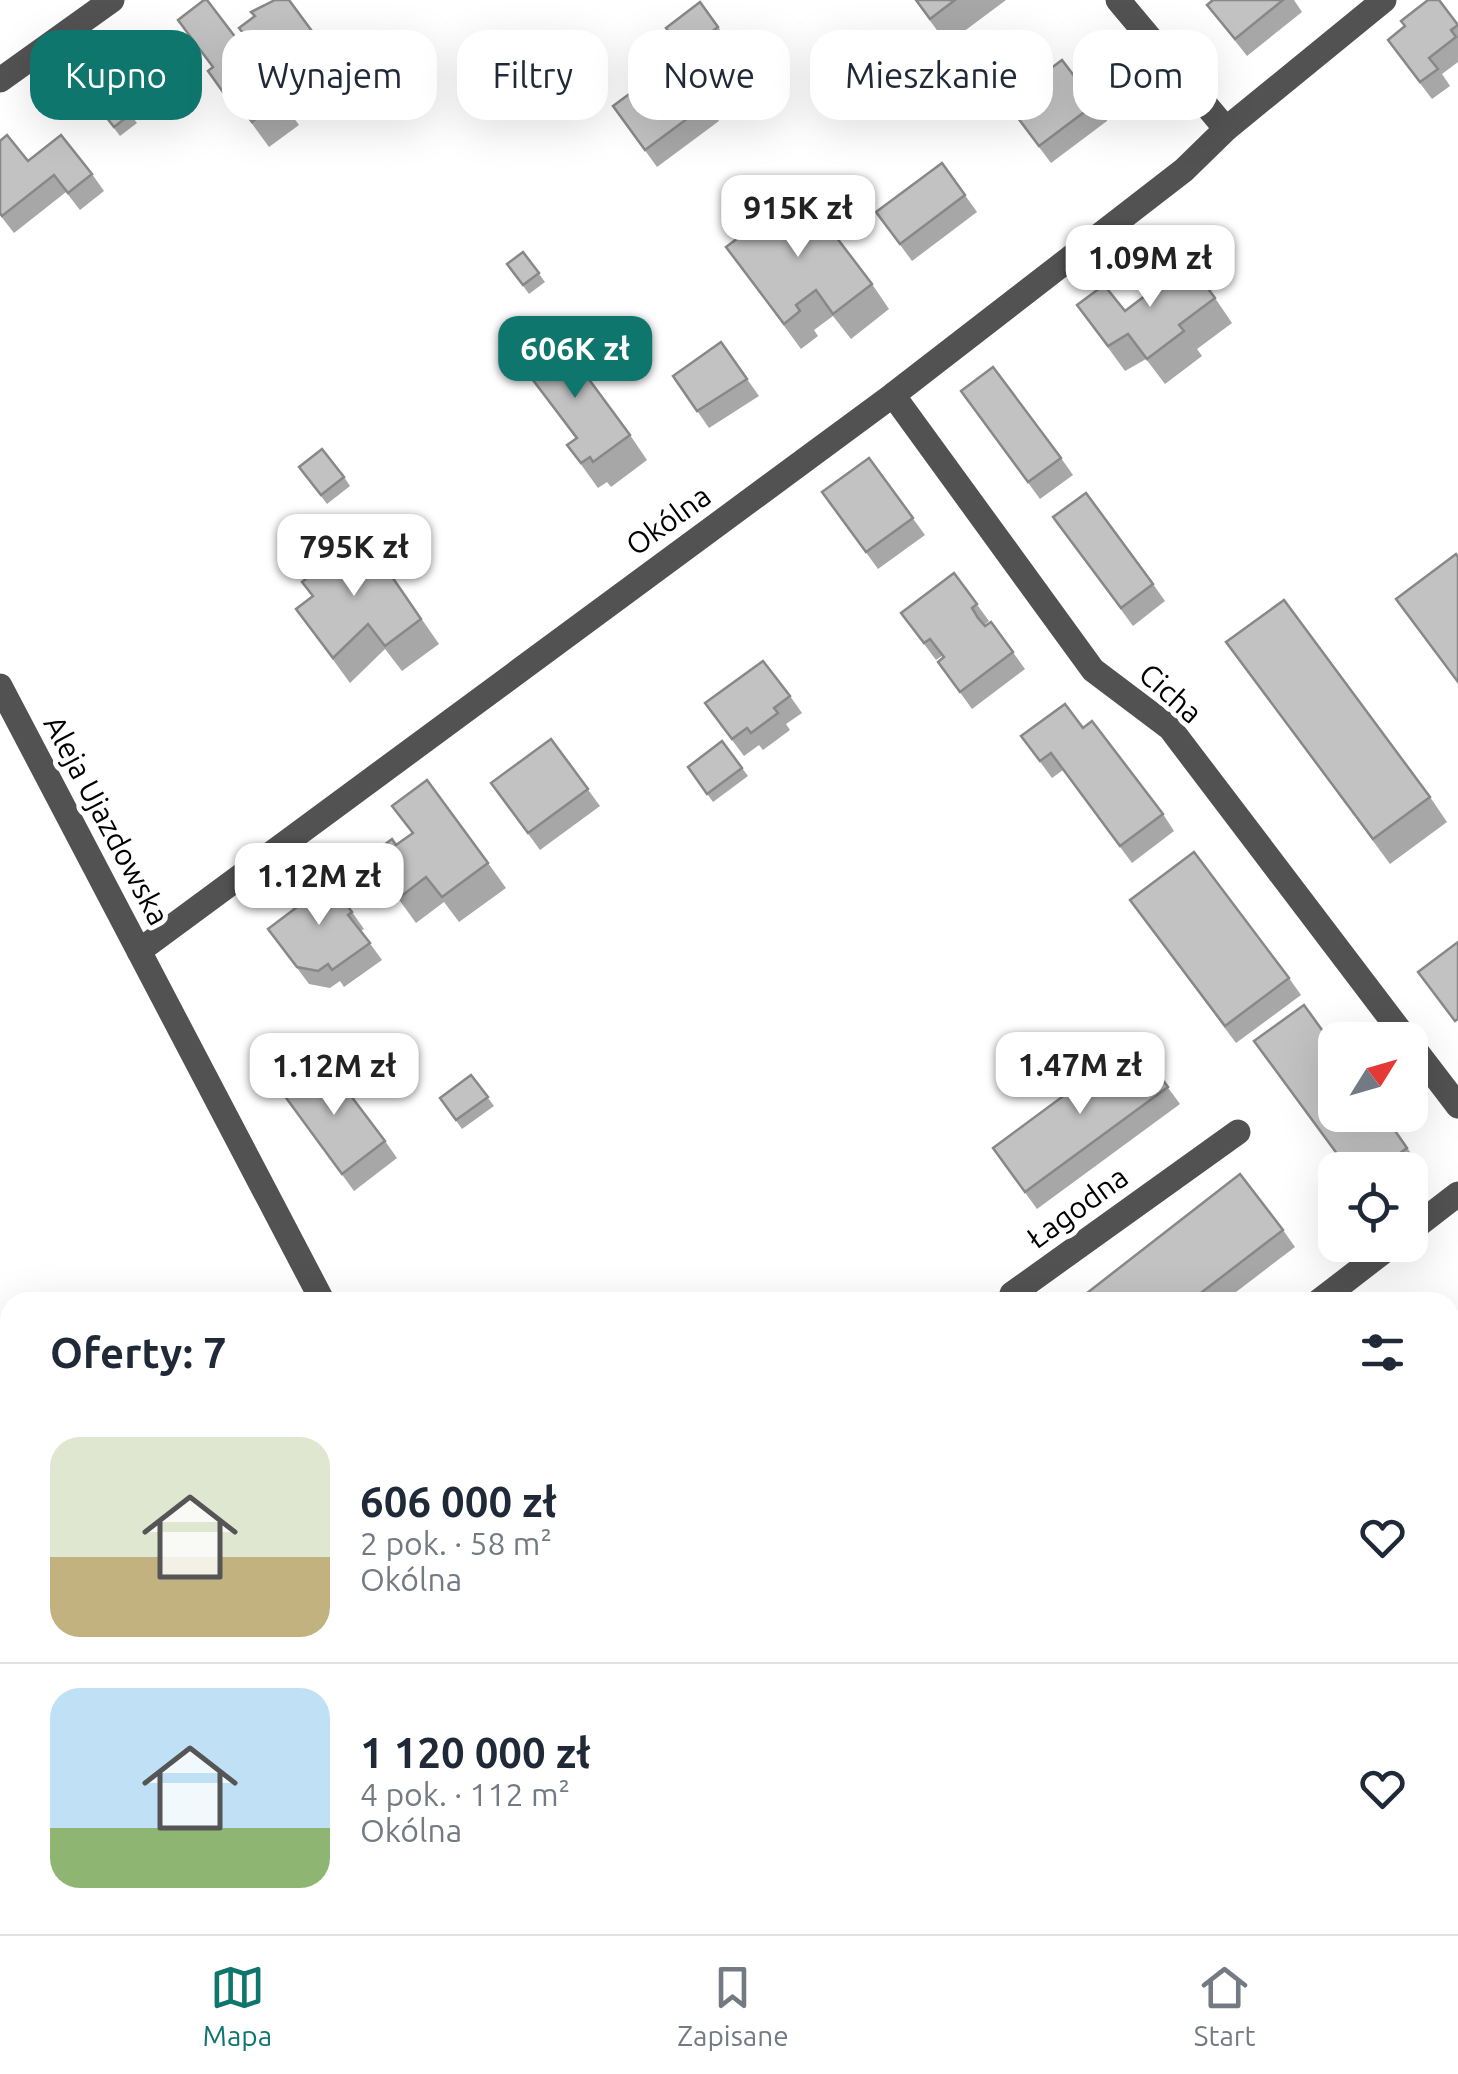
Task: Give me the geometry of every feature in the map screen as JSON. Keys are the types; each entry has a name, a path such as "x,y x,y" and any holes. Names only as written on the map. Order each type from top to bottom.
{"street":[{"path":"0,80 112,0"},
{"path":"1118,0 1226,129"},
{"name":"Okólna","path":"139,951 893,395 1184,170 1226,129 1384,0"},
{"name":"Cicha","path":"893,395 1094,670 1170,728 1394,1022"},
{"name":"Aleja Ujazdowska","path":"0,686 318,1292"},
{"name":"Cicha","path":"1428,1067 1458,1106"},
{"name":"Łagodna","path":"1015,1292 1238,1132"},
{"path":"1428,1217 1458,1194"},
{"path":"1331,1292 1370,1262"}],"building":[{"path":"207,0 230,30 222,30 222,91 208,71 213,67 202,52 202,30 185,30 178,20"},
{"path":"275,0 289,0 311,30 239,28 255,16 251,12"},
{"path":"916,0 955,0 930,19"},
{"path":"1213,0 1283,0 1235,39 1207,5"},
{"path":"1428,0 1439,0 1458,25 1451,30 1456,37 1429,58 1438,69 1420,82 1388,40 1405,26 1401,21"},
{"path":"700,2 718,27 714,30 666,28"},
{"path":"1062,60 1073,74 1074,120 1039,146 1020,120 1053,120 1053,67"},
{"path":"628,95 628,120 685,120 645,150 613,106"},
{"path":"7,135 28,161 61,135 92,174 68,193 54,175 2,216 0,141"},
{"path":"942,163 965,195 900,244 876,212"},
{"path":"801,191 872,284 833,314 816,290 796,305 800,311 784,324 726,247"},
{"path":"523,252 539,273 523,285 507,264"},
{"path":"1184,257 1215,298 1179,325 1184,331 1147,359 1128,334 1108,346 1077,305 1104,285 1125,311 1150,292 1145,286"},
{"path":"557,336 630,435 593,462 590,457 581,463 567,445 577,438 520,363"},
{"path":"721,342 747,379 697,411 673,376"},
{"path":"993,367 1061,458 1028,482 961,391"},
{"path":"322,449 344,477 321,495 299,467"},
{"path":"869,458 913,518 866,552 822,492"},
{"path":"1086,493 1153,584 1121,608 1053,517"},
{"path":"335,538 345,551 358,541 370,556 375,552 421,619 385,646 368,624 333,658 296,609 313,596 302,582 324,565 315,553"},
{"path":"1456,554 1458,557 1458,682 1396,599"},
{"path":"954,573 977,604 972,608 978,618 985,626 991,622 1013,652 960,692 938,662 944,657 930,639 924,643 901,613"},
{"path":"1284,600 1430,797 1373,839 1226,642"},
{"path":"763,661 790,696 774,708 778,713 751,733 747,728 732,739 705,703"},
{"path":"1065,704 1083,728 1092,721 1163,814 1120,846 1051,753 1040,761 1021,736"},
{"path":"551,739 588,789 528,833 491,783"},
{"path":"722,741 742,768 707,794 688,767"},
{"path":"427,780 488,863 442,897 426,877 399,898 368,857 392,839 396,845 413,833 392,806"},
{"path":"1194,852 1289,978 1225,1026 1130,900"},
{"path":"320,870 370,943 332,970 328,964 318,971 297,967 268,929 309,898 300,885"},
{"path":"1458,942 1458,1019 1455,1021 1418,972"},
{"path":"1304,1005 1318,1024 1318,1128 1254,1041"},
{"path":"1135,1043 1168,1087 1025,1192 993,1148"},
{"path":"326,1063 385,1141 342,1174 284,1095"},
{"path":"471,1075 488,1097 456,1120 440,1098"},
{"path":"1321,1132 1396,1132 1407,1148 1402,1152 1336,1152"},
{"path":"1240,1174 1283,1230 1202,1292 1088,1292"}]}
